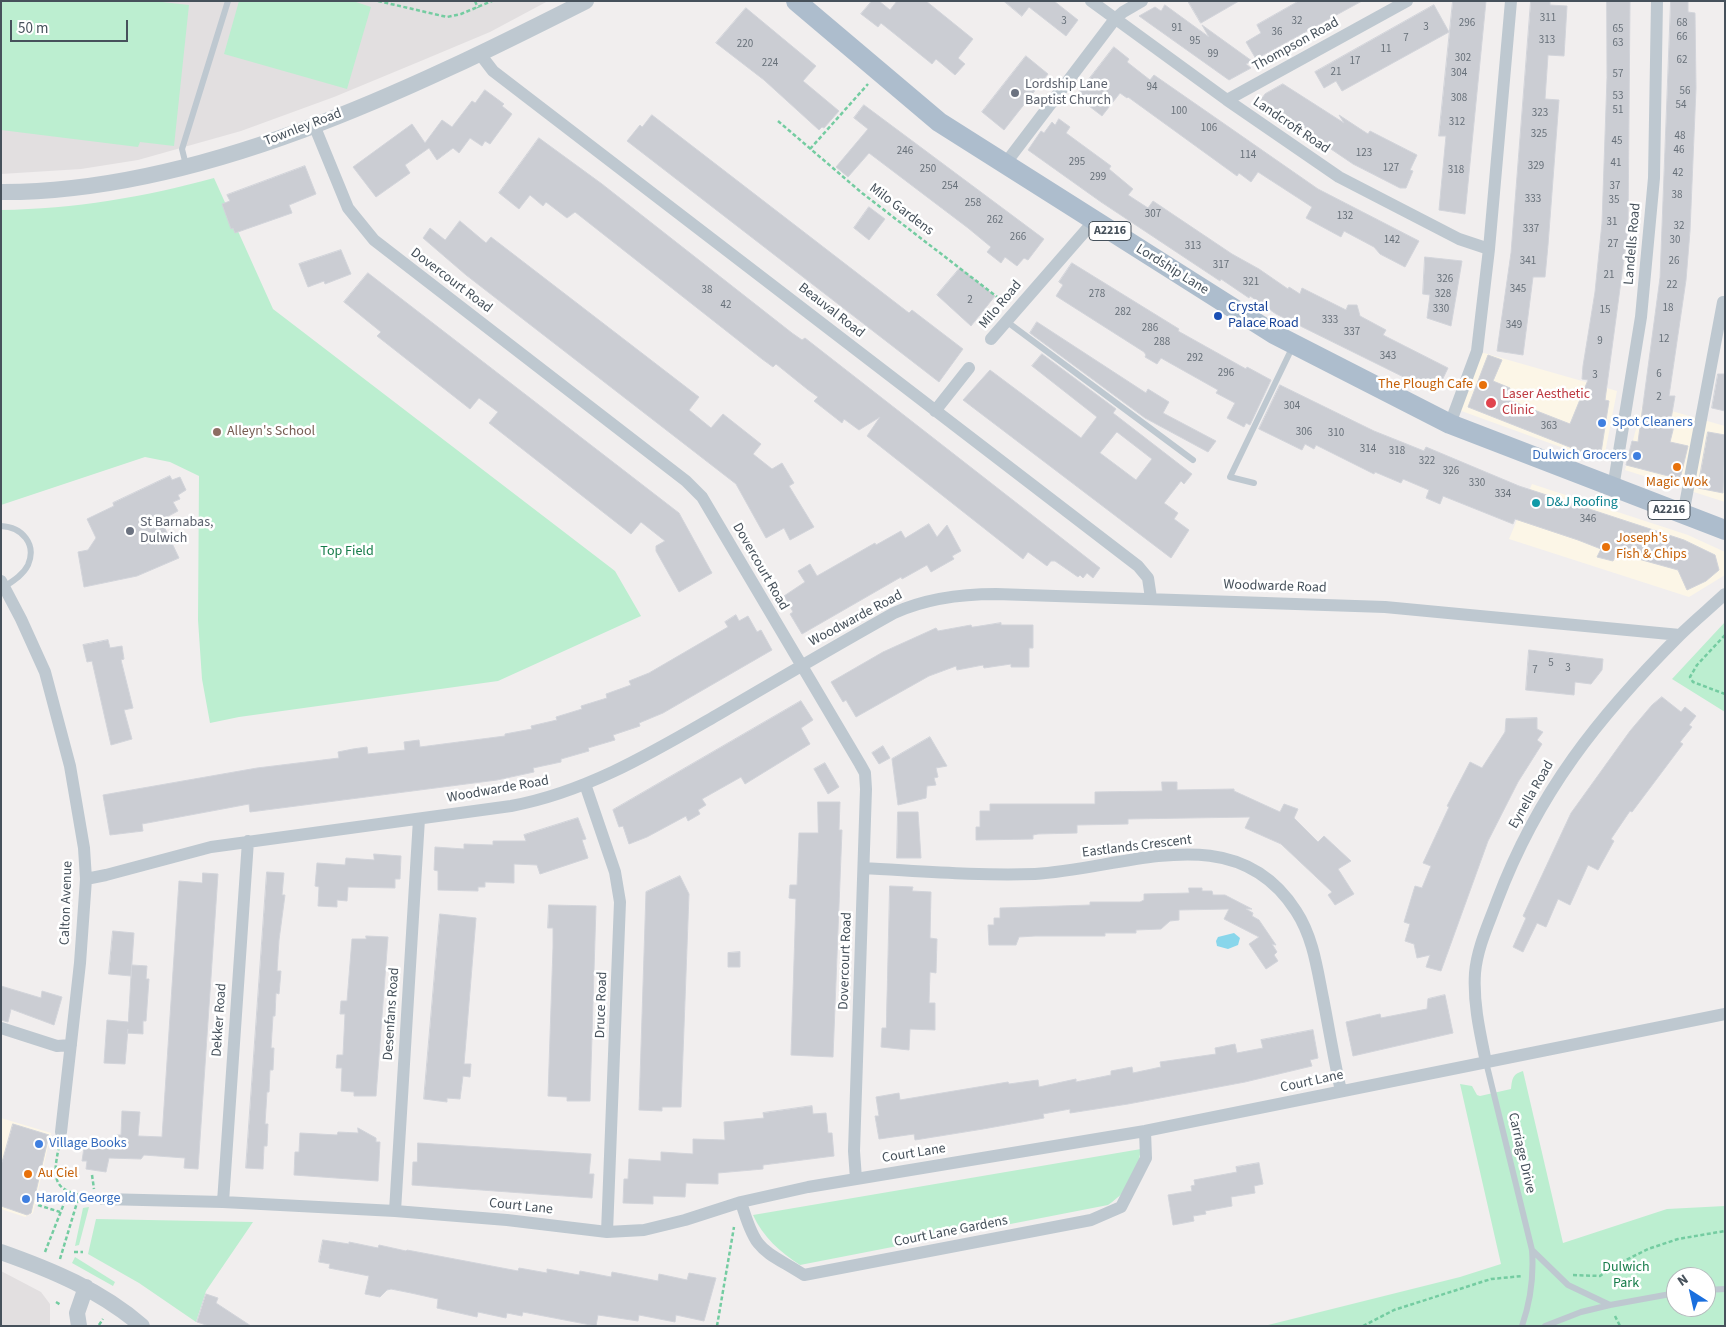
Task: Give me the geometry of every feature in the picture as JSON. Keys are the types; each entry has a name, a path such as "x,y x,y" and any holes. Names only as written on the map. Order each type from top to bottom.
{"main road":[{"name":"Lordship Lane","path":"796,1 939,122 1274,334 1450,424 1683,516 1725,530"}],"street":[{"name":"Townley Road","path":"1,192 111,184 253,147 314,125 480,54 586,1"},
{"name":"Landcroft Road","path":"1091,1 1227,100 1340,177 1459,239 1490,249"},
{"path":"1005,164 1115,20 1123,12 1142,1"},
{"name":"Thompson Road","path":"1227,100 1407,1"},
{"path":"1450,424 1477,352 1490,249 1511,1"},
{"name":"Landells Road","path":"1613,488 1641,317 1654,178 1657,1"},
{"name":"Beauval Road","path":"480,54 493,71 1138,566 1150,584 1151,598"},
{"name":"Dovercourt Road","path":"314,125 348,208 374,240 694,489 712,514 864,773 864,868 854,1151 856,1179"},
{"name":"Milo Road","path":"991,339 1094,221"},
{"path":"1683,516 1720,348 1723,302"},
{"path":"935,411 969,368"},
{"name":"Calton Avenue","path":"3,584 31,639 44,672 56,708 79,812 86,879 61,1132"},
{"name":"Woodwarde Road","path":"86,879 106,876 194,851 248,841 525,803 585,784 652,752 894,613 918,603 937,599 996,594 1385,607 1680,635"},
{"name":"Eynella Road","path":"1486,1062 1476,1016 1477,961 1502,889 1519,849 1548,794 1577,750 1634,683 1680,635 1725,594"},
{"name":"Druce Road","path":"585,784 615,872 620,902 607,1232"},
{"name":"Desenfans Road","path":"395,1211 419,819"},
{"name":"Dekker Road","path":"223,1202 248,841"},
{"name":"Eastlands Crescent","path":"864,868 1034,874 1195,853 1222,857 1251,867 1262,873 1281,890 1297,913 1307,933 1314,955 1341,1091"},
{"name":"Court Lane","path":"103,1199 223,1202 395,1211 507,1220 607,1232 644,1230 667,1225 739,1202 808,1186 1145,1131 1725,1014"},
{"path":"1,1028 57,1046 71,1045"},
{"name":"Court Lane Gardens","path":"739,1202 752,1234 761,1248 804,1275 1091,1220 1121,1207 1146,1158 1145,1131"},
{"path":"1,1252 55,1272 86,1287 121,1309 142,1326"},
{"path":"79,1326 77,1313 86,1287"}],"lane":[{"path":"187,165 182,149 228,1"},
{"path":"1006,321 1150,430 1194,460"},
{"path":"1254,483 1230,476 1294,344"},
{"path":"1,526 14,528 22,533 31,550 28,566 22,573 3,584"},
{"name":"Carriage Drive","path":"1486,1062 1532,1250 1534,1276 1529,1305 1522,1326"},
{"path":"1532,1250 1555,1274 1574,1289 1610,1306"},
{"path":"1545,1326 1580,1312 1666,1295"}],"path":[{"path":"378,1 447,17 478,8 492,1"},
{"path":"475,1 478,8"},
{"path":"810,149 879,71"},
{"name":"Milo Gardens","path":"778,121 862,193 1014,311"},
{"path":"1725,635 1690,677 1693,682 1725,694"},
{"path":"55,1272 68,1236 79,1196 64,1191 57,1179 55,1163 61,1132"},
{"path":"92,1175 94,1188"},
{"path":"44,1254 65,1201"},
{"path":"718,1326 739,1202"},
{"path":"38,1206 60,1212"},
{"path":"1555,1274 1600,1276 1616,1265 1640,1253 1678,1238 1725,1232"},
{"path":"74,1252 83,1252"},
{"path":"1363,1326 1394,1310 1491,1279 1534,1276"},
{"path":"56,1302 61,1304"},
{"path":"99,1324 102,1319"}],"shaded area":[{"path":"1,1 548,1 490,32 334,97 241,131 138,160 81,169 1,174"},
{"path":"1477,351 1617,391 1604,458 1599,461 1456,409"},
{"path":"1643,403 1725,426 1725,502 1625,470"},
{"path":"1532,484 1688,535 1725,552 1725,575 1689,597 1509,539"},
{"path":"1,1118 51,1133 33,1213 25,1217 1,1209"},
{"path":"1,1271 41,1292 50,1304 50,1326 1,1326"}],"green space":[{"path":"1,1 153,1 189,5 174,146 140,142 138,147 1,130"},
{"path":"239,1 353,1 371,7 347,89 224,54"},
{"name":"Top Field","path":"214,178 273,309 615,571 641,616 498,681 239,717 210,723 202,679 198,620 199,476 170,462 145,457 1,505 1,210 56,207 109,201 162,191"},
{"path":"1725,622 1725,712 1672,679"},
{"name":"Dulwich Park","path":"1523,1071 1563,1243 1667,1209 1725,1206 1725,1326 1264,1326 1460,1277 1501,1264 1460,1084 1472,1086 1477,1095 1480,1096 1511,1089 1514,1077"},
{"path":"1141,1149 1132,1181 1123,1193 1108,1205 800,1265 773,1243 753,1215"},
{"path":"89,1207 79,1245 75,1246 83,1208"},
{"path":"96,1219 253,1222 206,1291 196,1322 139,1283 88,1254"},
{"path":"75,1257 115,1282 113,1286 72,1263"}],"water":[{"path":"1234,933 1240,938 1238,945 1228,949 1217,946 1216,941 1218,937"}],"building":[{"path":"872,1 879,1 890,10 897,1 926,1 973,39 958,58 965,64 955,75 936,59 932,64 881,23 878,27 861,14"},
{"path":"1004,1 1054,1 1078,20 1066,36 1029,7 1022,16"},
{"path":"1188,1 1239,1 1201,23"},
{"path":"1299,1 1362,1 1256,59 1246,42 1261,33 1257,25"},
{"path":"1453,1 1486,1 1465,214 1439,210 1446,136 1439,136"},
{"path":"1531,1 1550,1 1550,5 1567,6 1564,56 1548,55 1545,99 1559,100 1548,245 1545,277 1533,277 1523,355 1497,351 1511,253"},
{"path":"1607,1 1630,1 1628,229 1605,400 1609,401 1600,459 1468,407 1488,355 1502,360 1493,381 1510,388 1506,399 1570,424 1588,380 1582,379 1583,366 1595,292 1602,223 1607,78"},
{"path":"1671,1 1688,1 1688,12 1695,13 1696,88 1690,231 1686,280 1669,396 1675,396 1670,425 1674,426 1670,442 1688,446 1680,479 1626,465 1632,441 1638,442 1660,278"},
{"path":"1165,5 1209,37 1202,25 1252,61 1246,64 1251,68 1229,80 1139,16 1155,7 1161,11"},
{"path":"1434,5 1449,32 1342,91 1336,81 1324,88 1315,72"},
{"path":"746,8 816,66 803,81 839,111 824,128 822,127 819,130 764,80 716,43"},
{"path":"1114,47 1129,59 1127,62 1150,80 1154,75 1318,189 1419,241 1405,267 1380,254 1374,247 1344,231 1341,237 1306,218 1312,207 1258,172 1251,182 1239,173 1237,176 1120,93 1102,116 1076,96"},
{"name":"Lordship Lane Baptist Church","path":"1026,56 1048,74 1004,130 982,112"},
{"path":"1283,84 1344,123 1339,115 1368,134 1370,131 1417,155 1410,170 1413,171 1406,188 1400,188 1353,164 1260,101 1265,94"},
{"path":"485,90 504,104 502,106 512,114 490,144 485,141 482,146 470,138 459,153 453,148 437,160 429,148 405,165 410,173 376,197 353,167 412,124 425,143 442,120 452,127 472,101 475,103"},
{"path":"864,105 1044,239 1028,260 1024,258 1017,266 1005,257 1001,263 987,252 991,247 869,153 848,177 836,167 868,129 854,118"},
{"path":"652,115 909,313 912,310 963,349 939,382 627,141 640,125 642,127"},
{"path":"1059,119 1070,127 1066,133 1111,166 1109,169 1133,189 1128,195 1148,208 1153,201 1288,289 1289,287 1300,294 1302,288 1346,310 1348,305 1357,305 1360,316 1386,330 1383,335 1448,368 1436,393 1276,314 1250,296 1249,298 1221,279 1220,281 1101,202 1028,150 1041,131 1044,133 1052,122 1055,125"},
{"path":"539,138 602,184 792,333 802,340 805,338 1100,568 1093,578 1087,573 1083,578 1080,575 1078,577 1055,561 1051,561 1047,566 1028,552 1023,559 867,436 880,417 859,430 844,419 842,423 814,401 818,397 776,364 773,367 762,359 575,212 567,218 546,202 543,206 530,195 519,209 499,193"},
{"path":"305,166 316,194 289,205 292,213 235,233 233,228 231,229 222,204 230,201 227,195"},
{"path":"869,207 885,219 869,240 854,228"},
{"path":"460,221 486,243 491,237 699,397 689,410 711,428 723,414 761,444 753,454 772,469 782,463 794,483 789,486 814,527 790,540 784,528 766,538 736,484 466,275 423,238 430,228 445,240"},
{"path":"341,250 351,274 325,284 324,281 308,287 299,264"},
{"path":"1425,257 1462,261 1451,326 1427,318 1430,295 1423,294"},
{"path":"1072,263 1179,329 1178,331 1246,369 1247,367 1271,380 1250,425 1246,423 1244,427 1227,418 1235,403 1216,393 1218,390 1161,358 1157,364 1145,357 1144,352 1056,296 1063,285 1059,282"},
{"path":"960,268 995,296 971,326 937,295"},
{"path":"368,273 679,513 712,573 679,592 656,551 656,546 665,541 641,522 631,534 489,423 498,412 479,398 470,409 377,336 381,332 344,302"},
{"path":"1037,322 1146,393 1148,389 1169,402 1163,413 1216,441 1208,452 1145,418 1030,333"},
{"path":"1042,354 1116,409 1113,413 1192,474 1184,484 1181,481 1164,503 1178,513 1174,519 1189,530 1171,558 963,400 990,370 1081,438 1097,417 1032,366","holes":["1117,432 1152,459 1136,480 1100,453"]},
{"path":"1718,374 1725,374 1725,411 1712,408"},
{"path":"1280,385 1374,431 1424,451 1426,447 1519,486 1684,540 1715,555 1719,570 1706,581 1687,590 1678,570 1617,553 1613,561 1597,557 1601,549 1578,540 1515,519 1513,524 1443,496 1440,504 1426,498 1429,490 1403,479 1401,483 1375,472 1374,474 1316,445 1314,449 1305,444 1302,450 1259,429"},
{"path":"1708,432 1725,435 1723,493 1698,488"},
{"name":"St Barnabas, Dulwich","path":"170,476 172,480 180,477 186,490 178,495 180,499 173,502 178,511 161,520 179,558 137,576 84,587 78,552 88,550 96,538 87,519 114,506 113,503"},
{"path":"929,524 937,537 947,525 961,551 952,556 954,559 931,572 927,565 902,579 901,577 802,634 790,614 793,612 784,596 805,582 798,571 810,564 817,576 875,543 876,545 901,531 905,538"},
{"path":"736,615 739,621 748,616 757,632 761,630 772,650 663,713 639,723 640,726 613,735 615,740 588,748 589,751 561,759 561,762 533,768 534,772 497,780 250,812 249,804 142,824 143,831 110,835 103,795 257,768 339,758 338,752 353,749 367,747 368,754 405,750 404,742 419,740 420,747 505,736 505,734 532,729 531,726 557,720 556,717 582,709 581,706 607,698 606,694 631,685 629,681 649,673 728,627 725,622"},
{"path":"1001,623 1001,625 1033,625 1033,648 1029,648 1029,667 1011,667 1011,664 984,668 983,665 957,670 956,666 929,676 856,717 846,700 843,702 831,682 883,652 936,628 938,631 971,625 972,627"},
{"path":"108,640 110,648 122,646 124,659 121,660 133,708 124,710 132,739 111,745 92,661 87,662 83,645"},
{"path":"1529,650 1603,659 1602,670 1591,684 1575,682 1574,695 1526,690"},
{"path":"1662,697 1681,712 1685,707 1696,716 1689,725 1692,727 1680,742 1683,744 1632,812 1630,811 1611,839 1614,841 1598,870 1588,865 1570,905 1558,899 1546,927 1537,923 1523,952 1513,947 1526,918 1523,916 1571,813 1630,731 1652,705"},
{"path":"801,701 813,720 801,728 810,744 745,784 741,777 702,799 706,805 698,810 700,814 688,821 686,816 647,837 629,844 623,826 619,827 613,810"},
{"path":"1537,718 1537,729 1543,732 1537,740 1542,744 1518,782 1488,841 1441,971 1426,967 1430,955 1417,958 1414,944 1405,941 1410,924 1404,922 1415,886 1422,888 1431,866 1423,863 1449,807 1447,806 1470,762 1482,768 1505,732 1506,719"},
{"path":"930,737 947,766 936,768 938,777 934,778 936,785 927,786 926,798 898,805 892,759"},
{"path":"883,746 890,758 879,764 872,753"},
{"path":"825,763 839,787 828,794 814,769"},
{"path":"1162,782 1177,782 1177,790 1234,789 1234,791 1280,812 1284,804 1298,809 1294,818 1318,842 1324,836 1351,861 1338,869 1354,894 1335,905 1328,895 1332,892 1281,844 1245,828 1250,817 1128,819 1128,824 1077,825 1077,833 1038,834 1033,835 1033,839 976,840 976,827 980,827 980,811 990,811 990,804 1095,804 1095,792 1162,791"},
{"path":"818,802 840,802 839,830 842,830 833,1057 791,1055 796,899 789,898 790,885 797,885 799,833 818,833"},
{"path":"898,812 918,812 921,858 897,858"},
{"path":"578,818 586,839 582,840 588,858 540,874 537,865 514,864 514,883 485,882 485,887 478,887 478,891 438,890 438,871 434,870 435,847 464,849 464,844 493,845 493,841 526,841 524,835"},
{"path":"374,854 401,856 400,879 395,879 395,888 348,887 347,901 337,900 337,907 318,906 319,887 315,886 317,863 345,865 346,858 374,860"},
{"path":"267,872 284,873 282,895 285,895 279,940 277,971 281,971 279,994 276,993 275,1016 273,1016 271,1048 274,1048 273,1070 270,1070 269,1092 267,1092 265,1124 268,1124 267,1146 264,1146 263,1169 246,1168"},
{"path":"203,873 218,874 198,1169 184,1168 185,1158 144,1155 141,1159 109,1158 106,1172 86,1169 87,1161 82,1161 85,1141 114,1145 114,1135 121,1135 122,1111 140,1112 138,1136 162,1137 179,881 202,883"},
{"path":"680,876 689,894 681,1107 662,1107 662,1111 639,1110 646,892"},
{"path":"890,886 913,887 912,891 931,892 930,938 937,939 936,973 930,972 929,1003 935,1003 935,1030 910,1029 909,1050 881,1047 882,1028 886,1028"},
{"path":"1189,888 1202,888 1202,891 1212,891 1213,895 1225,895 1252,909 1246,909 1259,920 1276,945 1272,944 1277,952 1274,955 1278,961 1266,969 1249,944 1259,937 1224,919 1229,909 1179,910 1179,920 1170,921 1161,929 1136,930 1136,933 1105,933 1105,936 1019,937 1016,945 989,945 988,925 994,925 994,918 1000,918 1000,908 1090,905 1090,902 1140,902 1144,900 1144,894 1189,893"},
{"path":"549,905 596,906 590,1101 567,1101 567,1097 548,1096 553,947 553,928 548,928"},
{"path":"440,914 476,918 464,1064 471,1064 470,1077 463,1076 460,1099 447,1098 447,1102 424,1099"},
{"path":"113,931 134,933 131,976 109,974"},
{"path":"366,936 388,937 376,1096 354,1096 354,1092 341,1091 342,1068 336,1068 337,1055 343,1055 345,1014 340,1014 341,1001 347,1001 352,939 366,939"},
{"path":"740,952 740,967 728,967 728,953"},
{"path":"132,965 147,966 146,979 149,979 146,1021 143,1021 143,1034 128,1033 125,1064 104,1063 107,1020 128,1022"},
{"path":"1,986 41,998 42,991 62,997 54,1025 11,1009 8,1022 1,1020"},
{"path":"1445,995 1453,1033 1353,1056 1346,1022 1380,1014 1381,1018 1427,1009 1428,999"},
{"path":"1313,1030 1318,1058 1310,1060 1312,1066 1245,1082 1128,1104 1070,1113 1070,1109 1043,1114 1044,1118 983,1129 915,1140 914,1134 879,1139 875,1116 879,1116 876,1097 899,1093 900,1100 1008,1082 1009,1084 1038,1080 1039,1087 1076,1079 1076,1082 1111,1075 1111,1071 1132,1067 1133,1073 1161,1067 1160,1062 1216,1054 1215,1048 1235,1044 1237,1053 1263,1048 1261,1040"},
{"path":"812,1106 813,1114 826,1113 828,1133 832,1133 834,1156 763,1165 763,1169 718,1173 718,1184 686,1183 685,1197 653,1196 653,1204 623,1203 624,1179 628,1179 629,1159 661,1161 661,1152 693,1154 693,1139 725,1140 724,1122 764,1118 763,1113"},
{"path":"13,1124 49,1135 31,1213 27,1215 1,1206 1,1166"},
{"path":"358,1128 376,1138 376,1142 380,1142 378,1181 294,1175 295,1152 299,1152 300,1133 337,1135 338,1132 358,1133"},
{"path":"418,1143 591,1154 589,1174 594,1174 592,1198 412,1185 413,1162 417,1162"},
{"path":"1259,1163 1263,1184 1254,1186 1255,1193 1231,1197 1232,1206 1205,1211 1206,1214 1193,1216 1194,1221 1173,1225 1168,1195 1192,1191 1191,1186 1195,1185 1194,1180 1237,1172 1236,1167"},
{"path":"323,1240 349,1244 349,1242 378,1248 379,1245 518,1271 519,1268 547,1273 547,1269 579,1275 580,1271 611,1277 612,1272 658,1281 659,1274 687,1280 689,1273 716,1278 704,1321 676,1315 675,1322 639,1315 638,1321 598,1315 596,1326 523,1312 522,1316 507,1313 506,1318 478,1312 477,1317 437,1308 438,1299 411,1293 391,1289 387,1290 380,1297 365,1294 369,1276 329,1268 330,1264 319,1262"},
{"path":"206,1294 218,1298 216,1303 251,1326 209,1326 197,1322"}],"place":[{"name":"Lordship Lane Baptist Church","path":"1015,93"},
{"name":"Crystal Palace Road","path":"1218,316"},
{"name":"The Plough Cafe","path":"1483,385"},
{"name":"Laser Aesthetic Clinic","path":"1491,403"},
{"name":"Spot Cleaners","path":"1602,423"},
{"name":"Alleyn's School","path":"217,432"},
{"name":"Dulwich Grocers","path":"1637,456"},
{"name":"Magic Wok","path":"1677,467"},
{"name":"D&J Roofing","path":"1536,503"},
{"name":"St Barnabas, Dulwich","path":"130,531"},
{"name":"Joseph's Fish & Chips","path":"1606,547"},
{"name":"Village Books","path":"39,1144"},
{"name":"Au Ciel","path":"28,1174"},
{"name":"Harold George","path":"26,1199"}]}
